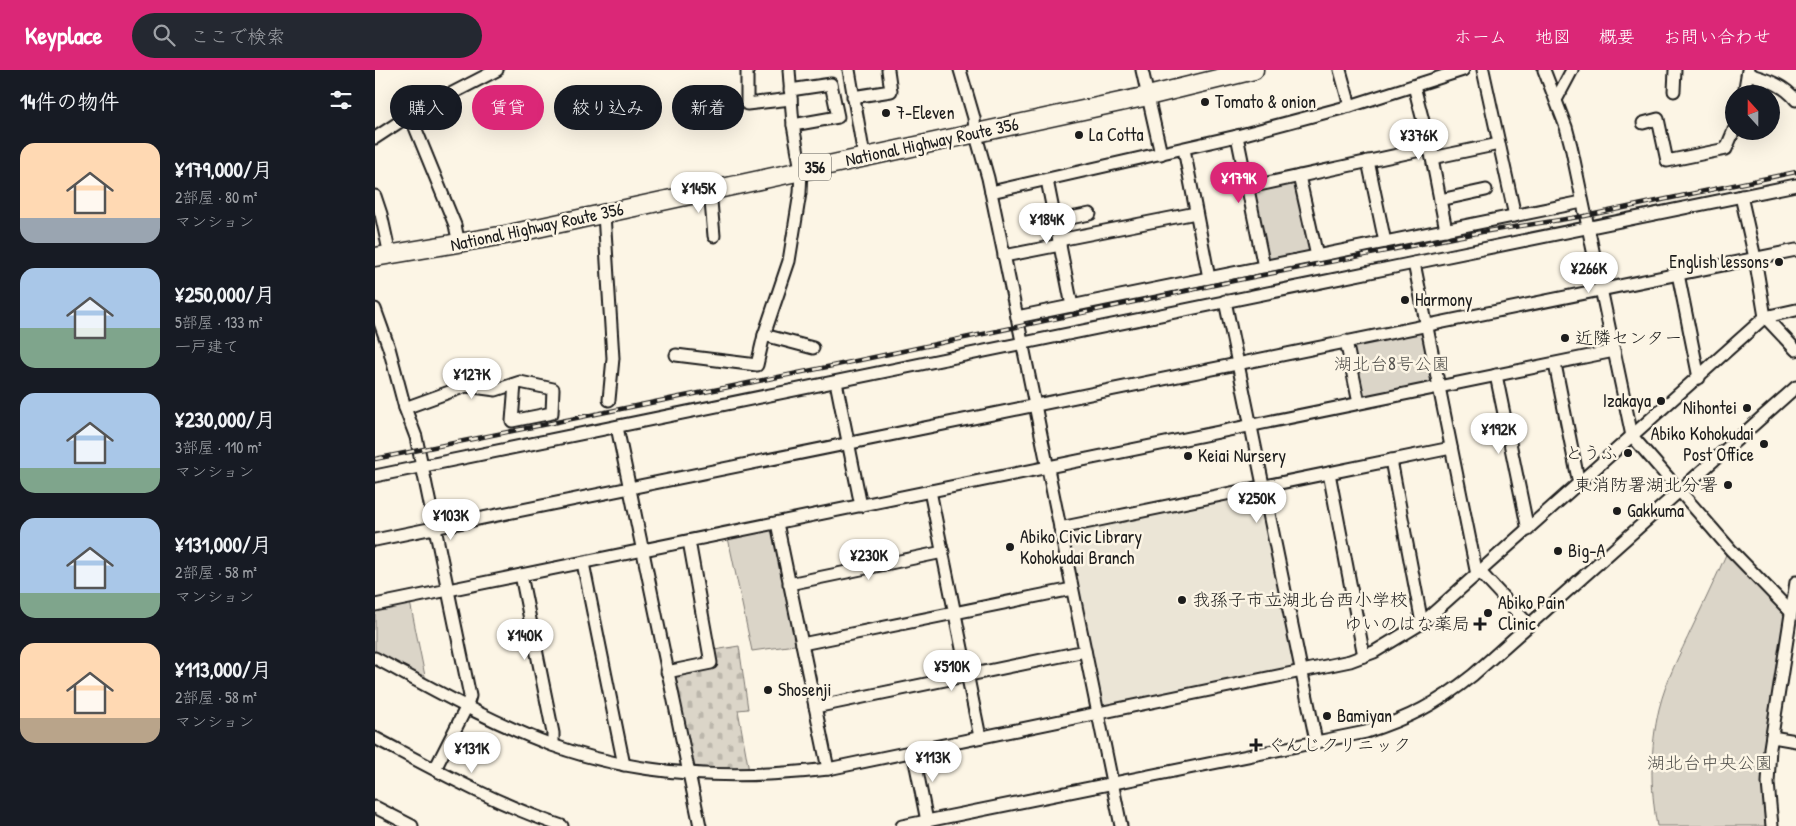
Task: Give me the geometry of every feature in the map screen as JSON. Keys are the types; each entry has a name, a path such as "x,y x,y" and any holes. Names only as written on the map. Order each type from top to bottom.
{"highway":[{"name":"National Highway Route 356","path":"383,256 459,244 604,214 864,156 1148,96 1254,70"}],"street":[{"path":"462,88 497,70"},
{"path":"747,70 747,104 831,84 838,117 793,124"},
{"path":"676,356 757,365 764,335 789,261 801,193 801,170 793,124 789,70"},
{"path":"849,70 864,156"},
{"path":"853,97 891,91 888,70"},
{"path":"1142,70 1161,154"},
{"path":"1340,70 1349,106"},
{"path":"991,192 1237,136 1349,106 1463,70"},
{"path":"1483,70 1515,216"},
{"path":"1544,70 1571,146 1632,436 1731,550 1791,612"},
{"path":"1556,100 1572,70"},
{"path":"1674,91 1675,70"},
{"path":"964,71 974,118 975,132 991,192 1017,317 1121,826"},
{"path":"1746,85 1748,72 1773,82 1785,89 1796,100"},
{"path":"1415,86 1431,153 1446,230"},
{"path":"1643,123 1658,119 1667,161 1726,149 1730,140"},
{"path":"375,138 390,128"},
{"path":"416,130 455,225 459,244"},
{"path":"1237,136 1264,267"},
{"path":"1249,187 1368,161 1499,144"},
{"path":"1184,149 1209,278"},
{"path":"1368,161 1385,242"},
{"path":"1299,176 1317,256"},
{"path":"1047,180 1072,306"},
{"path":"375,476 1796,185"},
{"path":"710,190 714,236"},
{"path":"1440,200 1486,190"},
{"path":"375,196 381,214 383,256"},
{"path":"1741,196 1755,258 1765,317 1796,350"},
{"path":"1017,317 1582,202"},
{"path":"1004,256 1059,242 1196,213"},
{"path":"604,214 613,358 609,400"},
{"path":"1055,221 1090,214"},
{"path":"375,540 1796,250"},
{"path":"1414,263 1451,448 1479,574 1529,625"},
{"path":"1678,274 1699,378"},
{"path":"1225,301 1316,741"},
{"path":"375,309 389,348 405,408 413,426 470,696 467,706 435,769"},
{"path":"375,658 508,727 553,745 624,765 689,774 742,775 828,769 1350,662 1408,633 1423,623 1765,317 1796,310"},
{"path":"764,335 813,348"},
{"path":"1346,341 1359,403"},
{"path":"375,605 1614,351"},
{"path":"1555,364 1579,484"},
{"path":"1496,375 1528,530"},
{"path":"405,408 466,386 496,390 520,382 553,389 552,413 513,421 515,384"},
{"path":"836,382 861,506"},
{"path":"902,826 1316,741 1380,727 1406,718 1428,707 1473,675 1796,387"},
{"path":"617,427 700,826"},
{"path":"1059,528 1451,448"},
{"path":"1391,460 1423,623"},
{"path":"1329,473 1364,656"},
{"path":"930,491 980,737"},
{"path":"777,523 828,769"},
{"path":"667,672 711,663 689,541"},
{"path":"789,584 943,552"},
{"path":"583,563 624,765"},
{"path":"521,575 553,733 553,745"},
{"path":"1772,826 1768,783 1772,738 1796,582"},
{"path":"802,644 1072,589"},
{"path":"815,707 1085,651"},
{"path":"375,738 531,821 562,826"},
{"path":"1772,738 1796,741"},
{"path":"913,751 927,821"},
{"path":"375,807 412,826"}],"shaded area":[{"name":"我孫子市立湖北台西小学校","path":"1261,492 1297,669 1101,709 1067,532"}],"green space":[{"path":"1297,180 1313,250 1269,260 1254,190"},
{"name":"湖北台8号公園","path":"1426,325 1438,387 1359,403 1346,341"},
{"path":"777,523 802,644 752,651 727,533"},
{"name":"湖北台中央公園","path":"1729,548 1791,612 1770,748 1772,826 1657,826 1652,768 1654,738 1659,709 1674,667"},
{"path":"409,597 427,686 375,658 375,605"},
{"path":"739,646 748,709 738,710 749,771 694,770 675,675 717,666 714,650"}],"railway":[{"path":"375,459 832,366 1238,280 1482,232 1585,216 1796,172"}],"place":[{"name":"Tomato & onion","path":"1205,102"},
{"name":"7-Eleven","path":"886,113"},
{"name":"La Cotta","path":"1079,135"},
{"name":"English lessons","path":"1779,262"},
{"name":"Harmony","path":"1405,300"},
{"name":"近隣センター","path":"1565,338"},
{"name":"Izakaya","path":"1661,401"},
{"name":"Nihontei","path":"1747,408"},
{"name":"Abiko Kohokudai Post Office","path":"1764,444"},
{"name":"とうふ","path":"1628,453"},
{"name":"Keiai Nursery","path":"1188,456"},
{"name":"東消防署湖北分署","path":"1728,485"},
{"name":"Gakkuma","path":"1617,511"},
{"name":"Abiko Civic Library Kohokudai Branch","path":"1010,547"},
{"name":"Big-A","path":"1558,551"},
{"name":"我孫子市立湖北台西小学校","path":"1182,600"},
{"name":"Abiko Pain Clinic","path":"1488,613"},
{"name":"ゆいのはな薬局","path":"1480,624"},
{"name":"Shosenji","path":"768,690"},
{"name":"Bamiyan","path":"1327,716"},
{"name":"ぐんじクリニック","path":"1256,745"}]}
